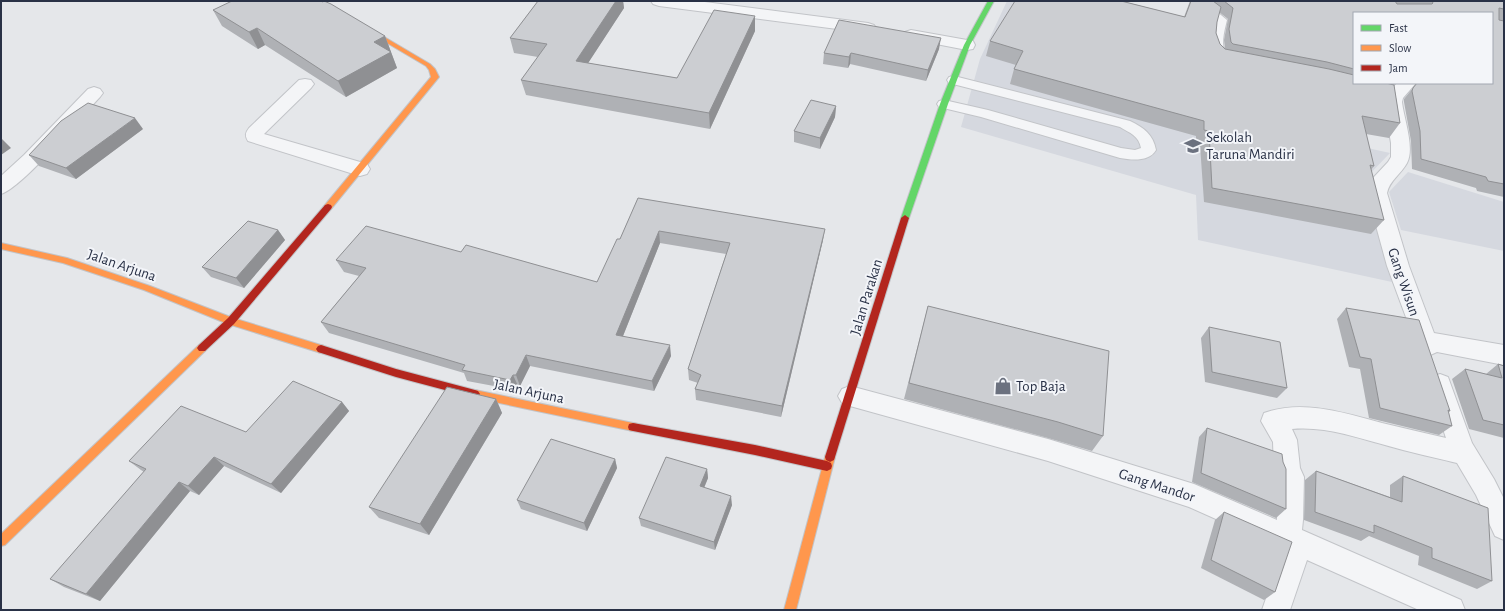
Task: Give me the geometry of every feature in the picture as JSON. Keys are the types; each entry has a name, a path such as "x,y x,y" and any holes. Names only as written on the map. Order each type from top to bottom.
{"street":[{"path":"1,541 231,321 360,169 435,77 428,65 345,16 314,1"},
{"path":"659,1 830,22 967,45"},
{"path":"778,1 832,8 830,22"},
{"name":"Jalan Parakan","path":"790,610 827,466 920,174 944,104 967,45 991,1"},
{"path":"305,84 258,129 256,132 256,137 258,139 360,169"},
{"name":"Gang Wisun","path":"1394,91 1393,105 1400,158 1378,186 1376,193 1398,266 1426,341 1454,428 1464,453 1494,487 1504,527"},
{"path":"1,187 31,160 94,93"},
{"name":"Jalan Arjuna","path":"1,246 64,260 147,288 231,321 396,373 470,393 566,414 755,450 827,466"},
{"path":"1426,341 1504,355"},
{"name":"Gang Mandor","path":"850,396 1048,450 1194,496 1451,610"},
{"path":"1276,610 1293,540 1290,520 1291,477 1287,470 1285,440 1273,421 1299,418 1331,420 1414,442 1464,453"}],"lane":[{"path":"1196,1 1221,20 1216,40 1218,55 1223,59 1231,60"},
{"path":"944,104 983,113 1120,153 1135,156 1144,155 1149,150 1148,141 1140,131 1125,124 954,80"}],"shaded area":[{"name":"Sekolah Taruna Mandiri","path":"1007,1 1062,1 1327,139 1390,153 1364,180 1392,282 1198,240 1196,195 961,127 980,59"},
{"path":"1408,172 1504,202 1504,251 1401,230 1389,192"}],"building":[{"path":"232,1 324,1 385,36 374,42 391,52 338,81 257,28 249,32 213,10"},
{"path":"538,1 616,1 576,61 677,78 714,10 755,16 709,113 521,80 547,44 510,38"},
{"path":"1015,1 1121,1 1185,17 1191,1 1213,1 1221,7 1216,33 1220,44 1225,49 1353,75 1353,84 1394,85 1400,123 1362,116 1374,166 1370,165 1384,220 1212,188 1209,131 1204,130 1204,121 1014,69 1023,51 990,41"},
{"path":"1224,1 1395,1 1397,4 1432,4 1432,1 1504,1 1504,9 1499,8 1499,20 1504,21 1504,184 1488,181 1486,177 1421,159 1420,131 1412,91 1416,84 1493,84 1493,12 1353,12 1353,69 1327,62 1233,44 1231,42 1229,29 1233,8"},
{"path":"839,20 941,38 928,70 851,53 849,57 824,53"},
{"path":"811,100 836,106 820,138 794,131"},
{"path":"88,103 135,118 66,168 29,155 61,121"},
{"path":"638,198 825,229 782,406 695,389 701,375 688,369 730,243 659,231 616,335 670,345 652,381 526,355 516,375 513,375 510,380 462,370 465,365 321,322 366,268 336,260 366,226 461,252 466,245 597,282 617,239 620,239"},
{"path":"248,221 278,230 236,278 202,267"},
{"name":"Top Baja","path":"928,306 1109,351 1103,436 1058,422 909,383"},
{"path":"1346,308 1419,320 1450,411 1448,410 1452,426 1380,408 1371,359 1360,357"},
{"path":"1209,327 1280,342 1287,388 1212,372"},
{"path":"1498,364 1504,366 1504,425 1483,420 1465,369 1502,378"},
{"path":"293,381 342,402 271,484 214,457 188,486 179,482 86,594 50,579 146,469 129,461 181,406 246,432"},
{"path":"447,387 496,399 420,524 369,507"},
{"path":"1207,428 1282,454 1286,469 1286,509 1201,473"},
{"path":"551,439 615,459 584,523 517,500"},
{"path":"666,457 707,469 700,486 731,496 714,542 639,518"},
{"path":"1316,471 1402,502 1403,476 1488,508 1492,581 1432,558 1432,548 1374,525 1374,533 1315,512"},
{"path":"1224,512 1292,542 1275,592 1211,560"}],"traffic: fast":[{"path":"905,218 944,104 967,45 991,1"}],"traffic: slow":[{"path":"314,1 345,16 428,65 432,69 435,77 328,207"},
{"path":"1,246 64,260 147,288 231,321 321,349"},
{"path":"1,541 202,348"},
{"path":"475,394 633,427"},
{"path":"790,610 830,457"}],"traffic: jam":[{"path":"202,348 231,321 328,207"},
{"path":"830,457 905,218"},
{"path":"321,349 396,373 475,394"},
{"path":"633,427 755,450 827,466"}],"place":[{"name":"Sekolah Taruna Mandiri","path":"1193,146"},
{"name":"Top Baja","path":"1003,386"}]}
